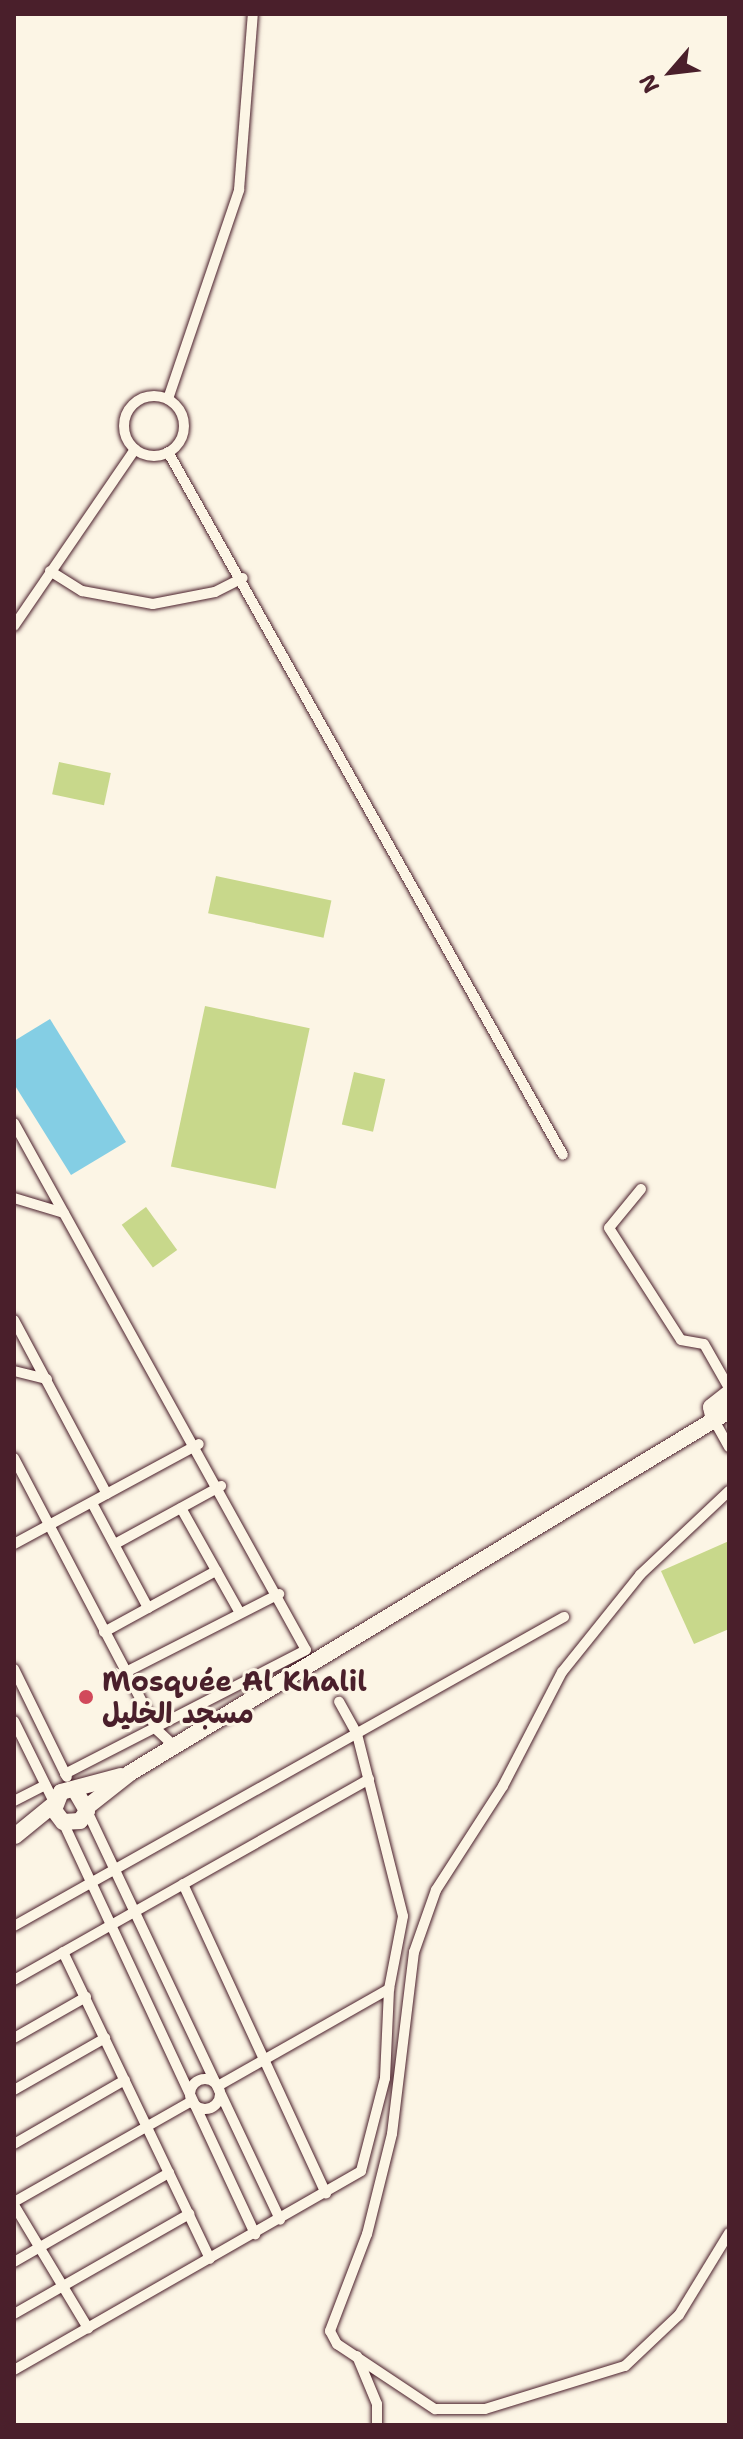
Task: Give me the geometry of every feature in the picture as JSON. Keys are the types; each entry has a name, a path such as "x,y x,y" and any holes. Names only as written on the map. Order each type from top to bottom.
{"main road":[{"path":"714,1420 712,1405 729,1390"},
{"path":"58,1812 80,1821 87,1809 130,1773 316,1666 729,1411"},
{"path":"15,1837 58,1812 74,1790 130,1773"},
{"path":"74,1790 87,1809"}],"street":[{"path":"168,452 184,429 168,399 239,190 253,14"},
{"path":"135,449 124,426 130,406 147,396 168,399"},
{"path":"135,449 168,452"},
{"path":"14,626 135,449"},
{"path":"168,452 243,578 563,1155"},
{"path":"50,571 82,591 153,604 215,592 243,578"},
{"path":"14,1123 199,1444 316,1666"},
{"path":"641,1189 609,1228 681,1340 704,1344 729,1390"},
{"path":"14,1198 64,1213"},
{"path":"14,1320 107,1494"},
{"path":"14,1371 47,1379"},
{"path":"714,1420 729,1447"},
{"path":"14,1544 199,1444"},
{"path":"14,1458 156,1729 175,1747"},
{"path":"115,1544 221,1486"},
{"path":"729,1491 640,1575 562,1672 427,1911 410,1977 395,2122 363,2245 330,2324 335,2341 435,2409 455,2413 606,2375 646,2350 679,2315 729,2233"},
{"path":"92,1503 148,1608"},
{"path":"181,1508 240,1613"},
{"path":"104,1632 216,1571"},
{"path":"126,1672 279,1594"},
{"path":"14,1926 564,1617"},
{"path":"65,1774 306,1650"},
{"path":"14,1669 74,1790"},
{"path":"14,2370 326,2194 361,2171 385,2078 389,1989 403,1916 357,1734 339,1702"},
{"path":"16,1728 255,2234"},
{"path":"14,1980 369,1779"},
{"path":"14,1801 45,1785"},
{"path":"87,1809 280,2220"},
{"path":"183,1884 326,2194"},
{"path":"63,1952 210,2259"},
{"path":"192,2101 213,2107 218,2086 389,1989"},
{"path":"14,2038 86,1997"},
{"path":"14,2090 105,2038"},
{"path":"88,2328 14,2203 192,2101 200,2079 218,2086"},
{"path":"14,2144 125,2080"},
{"path":"14,2262 169,2173"},
{"path":"14,2314 189,2214"},
{"path":"357,2356 377,2404 377,2425"}],"green space":[{"path":"59,762 111,773 104,805 52,794"},
{"path":"216,876 331,901 324,938 208,913"},
{"path":"205,1006 310,1028 276,1189 171,1166"},
{"path":"354,1072 385,1079 373,1132 342,1125"},
{"path":"146,1207 177,1250 153,1268 122,1225"},
{"path":"729,1541 729,1629 694,1644 661,1571"}],"water":[{"path":"50,1019 126,1142 71,1175 14,1084 14,1041"}],"place":[{"name":"Mosquée Al Khalil مسجد الخليل","path":"86,1697"}]}
